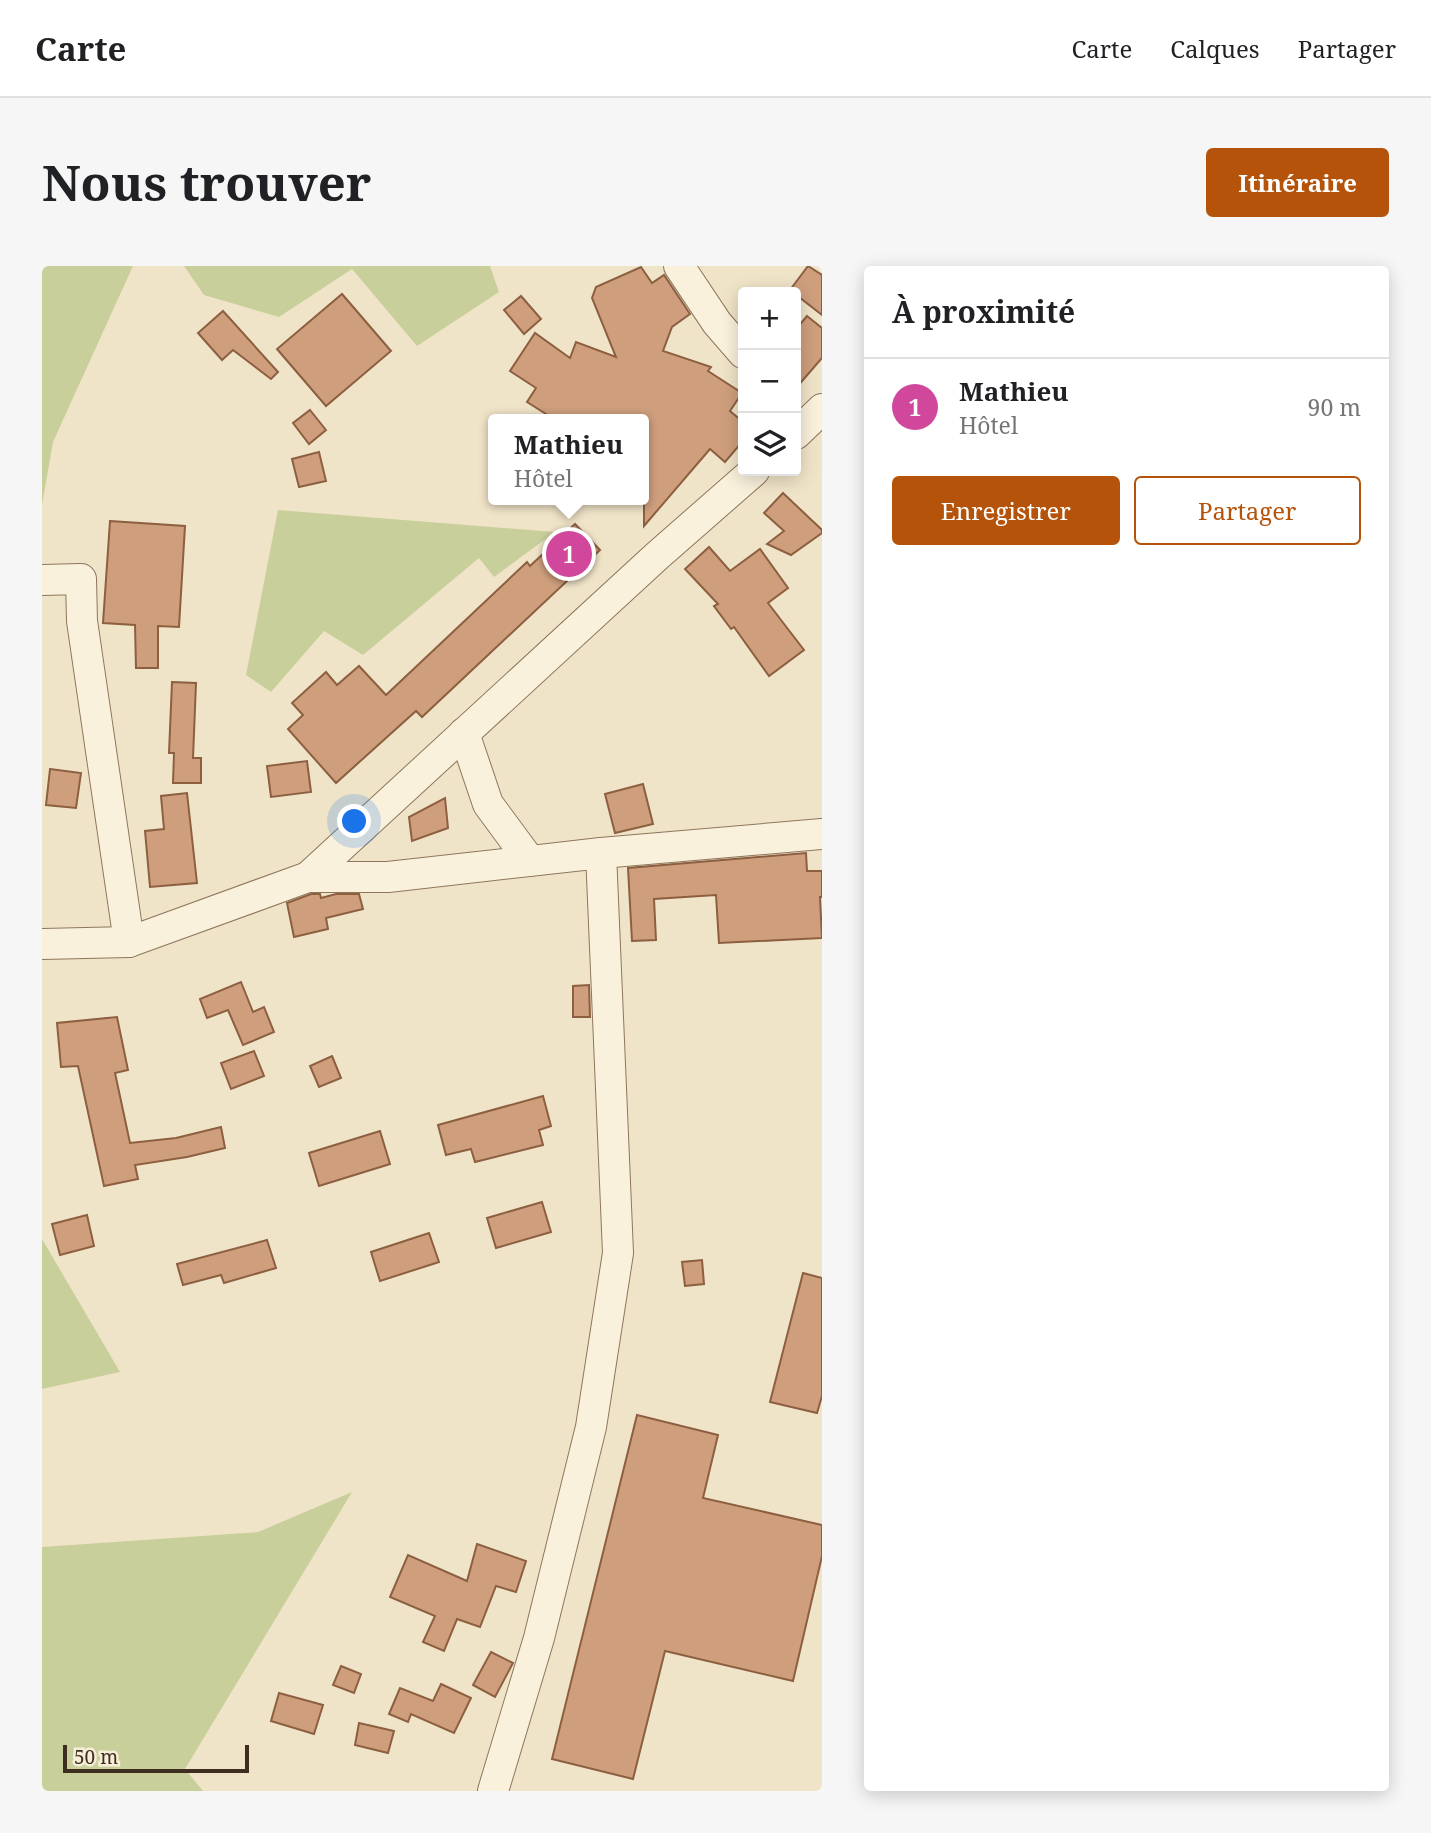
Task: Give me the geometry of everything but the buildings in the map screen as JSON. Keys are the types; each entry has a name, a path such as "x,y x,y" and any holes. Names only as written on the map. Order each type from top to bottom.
{"street":[{"path":"679,266 717,323 740,350"},
{"path":"308,877 748,476"},
{"path":"42,580 81,579 82,621 129,942"},
{"path":"464,733 488,804 530,861"},
{"path":"42,944 129,942 308,877 388,877 601,853 822,834"},
{"path":"492,1791 538,1637 591,1427 618,1253 601,853"}],"green space":[{"path":"42,266 133,266 53,442 42,505"},
{"path":"184,266 490,266 499,292 417,346 352,269 279,317 204,295"},
{"path":"278,510 555,532 494,577 479,558 363,655 324,631 271,692 246,675"},
{"path":"42,1239 120,1372 42,1389"},
{"path":"352,1492 185,1769 203,1791 42,1791 42,1547 258,1532"}],"place":[{"name":"Mathieu","path":"569,554"}]}
